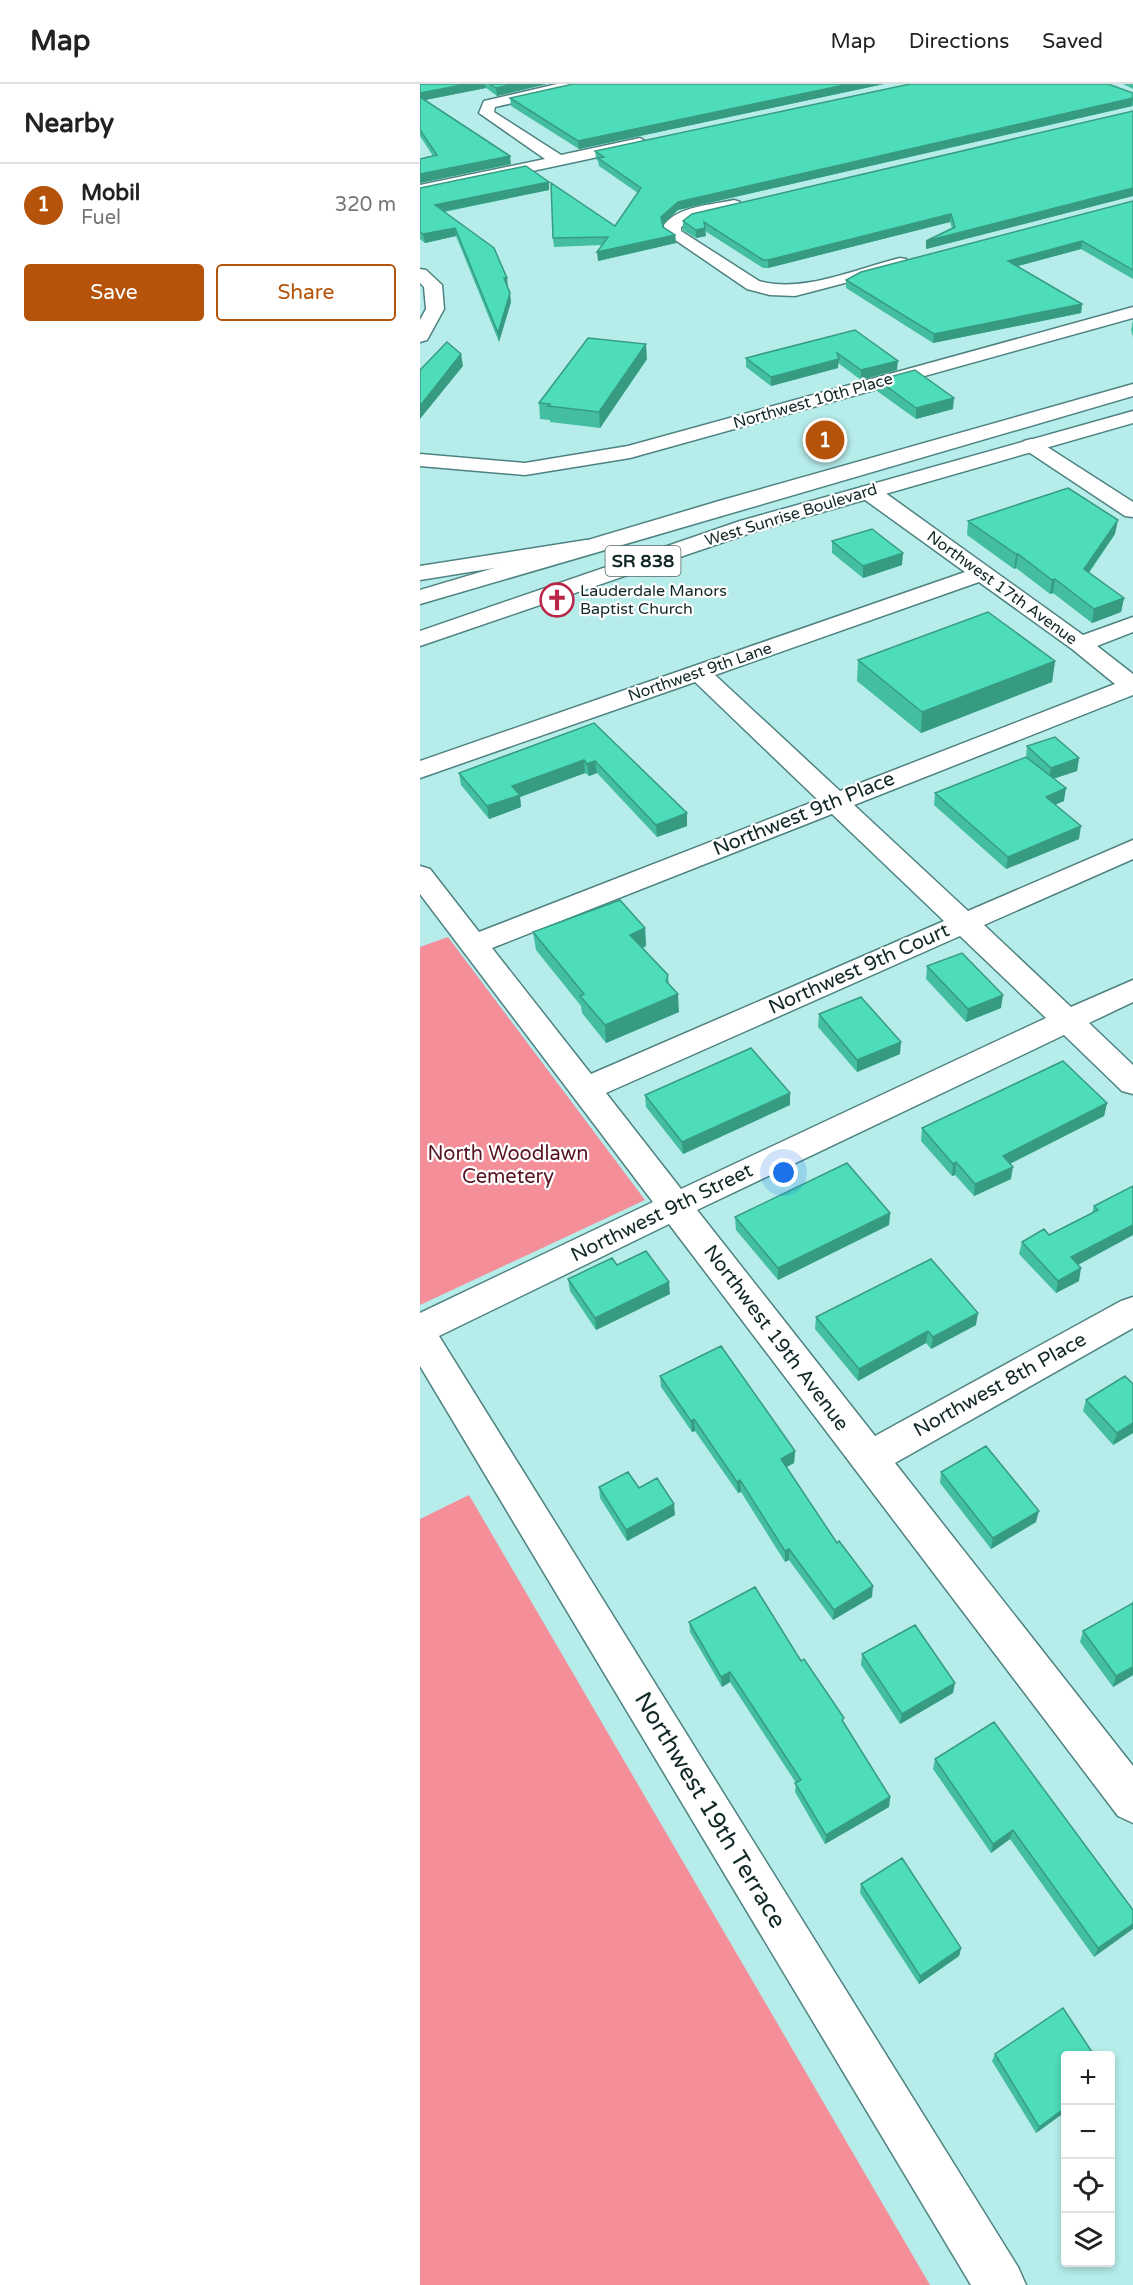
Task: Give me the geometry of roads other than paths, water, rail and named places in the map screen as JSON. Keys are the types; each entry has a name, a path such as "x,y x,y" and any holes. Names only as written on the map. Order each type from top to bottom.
{"main road":[{"path":"558,160 486,113 489,104 579,84"},
{"path":"420,190 650,141"},
{"path":"754,200 686,216 672,225 673,233 753,285 770,290 795,291 919,258"},
{"path":"420,274 433,285 435,309 421,334"},
{"name":"Northwest 10th Place","path":"420,460 525,468 567,464 630,453 1133,312"},
{"name":"West Sunrise Boulevard","path":"420,597 1133,390"},
{"name":"West Sunrise Boulevard","path":"420,639 748,526 1133,417"},
{"path":"1031,445 1133,511"},
{"name":"Northwest 17th Avenue","path":"869,492 1080,644 1133,686"},
{"path":"420,573 586,547"},
{"name":"Northwest 9th Lane","path":"420,770 980,574"},
{"path":"1080,644 1133,624"},
{"path":"699,673 1133,1083"},
{"name":"Northwest 9th Place","path":"475,944 1133,686"},
{"name":"Northwest 9th Court","path":"586,1089 1133,849"},
{"name":"Northwest 19th Avenue","path":"420,875 868,1459 1128,1785"},
{"name":"Northwest 9th Street","path":"420,1329 1133,990"},
{"name":"Northwest 8th Place","path":"868,1459 1133,1311"},
{"name":"Northwest 19th Terrace","path":"420,1335 1000,2285"}],"place":[{"name":"Mobil","path":"825,440"},
{"name":"Lauderdale Manors Baptist Church","path":"557,600"}],"park label":[{"name":"North Woodlawn Cemetery","path":"508,1166"}]}
